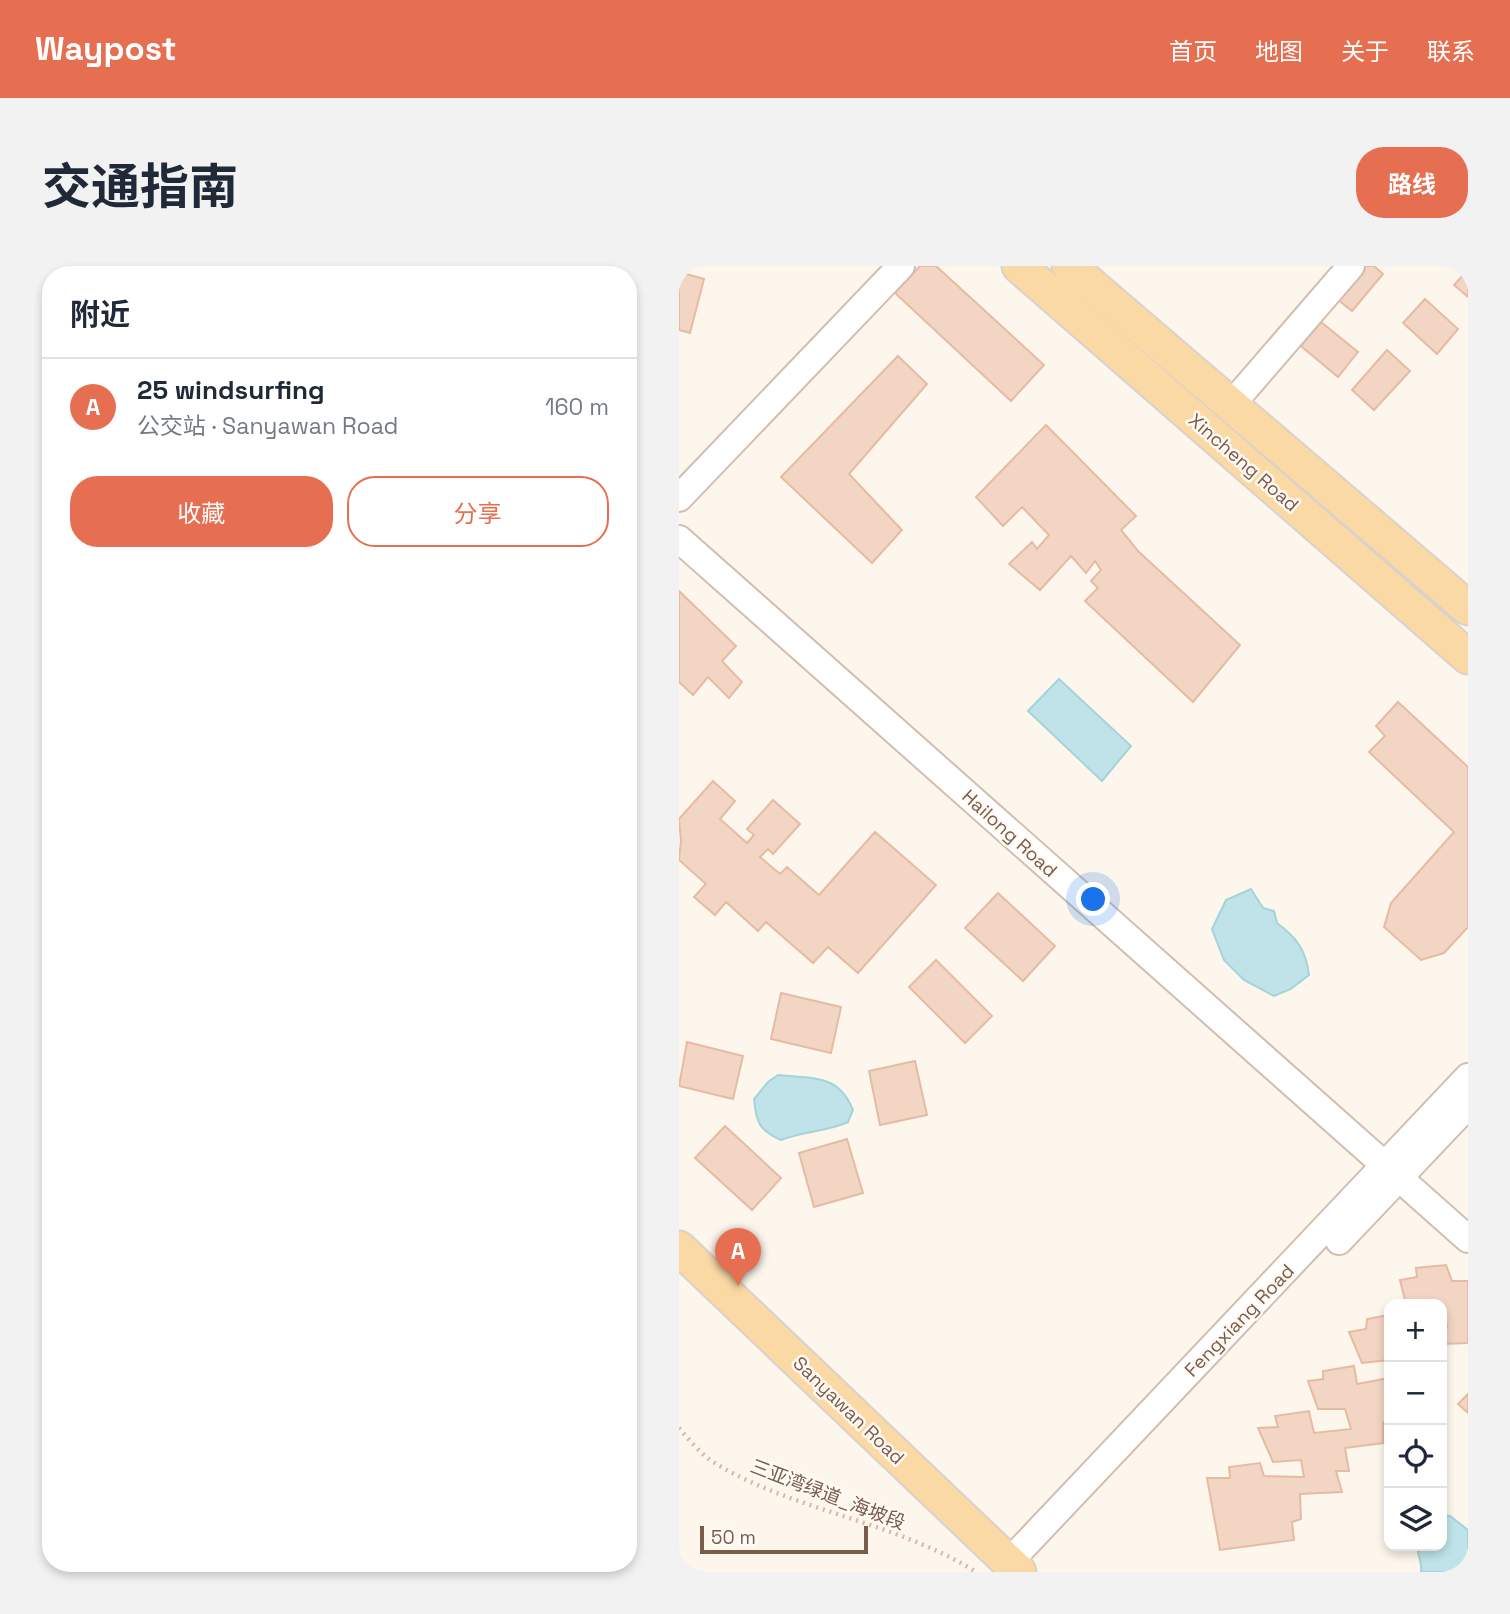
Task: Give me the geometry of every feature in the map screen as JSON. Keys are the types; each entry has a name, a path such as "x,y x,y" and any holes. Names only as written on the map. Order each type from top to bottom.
{"main road":[{"name":"Xincheng Road","path":"1019,266 1468,657"},
{"name":"Xincheng Road","path":"1069,266 1468,608"},
{"name":"Sanyawan Road","path":"679,1248 1014,1568"}],"street":[{"path":"679,498 901,266"},
{"path":"1231,405 1352,266"},
{"name":"Hailong Road","path":"679,539 1468,1239"},
{"name":"Fengxiang Road","path":"1392,1173 1468,1077"},
{"name":"Fengxiang Road","path":"1014,1568 1392,1173 1468,1105"}],"path":[{"name":"三亚湾绿道_海坡段","path":"679,1428 717,1465 786,1496 927,1546 976,1572"}],"water":[{"path":"1059,679 1131,746 1102,781 1028,711"},
{"path":"1251,889 1263,908 1274,911 1277,923 1299,945 1308,966 1309,975 1291,989 1274,996 1244,980 1224,960 1212,929 1226,900"},
{"path":"778,1075 823,1080 840,1089 853,1110 848,1122 781,1140 768,1133 760,1124 754,1099 768,1082"},
{"path":"1447,1516 1468,1530 1468,1572 1421,1572 1418,1552 1447,1551"}],"building":[{"path":"920,266 936,266 1044,365 1011,401 895,293"},
{"path":"1363,266 1374,266 1383,274 1352,311 1336,298"},
{"path":"1468,270 1468,297 1454,285"},
{"path":"679,272 704,279 690,333 679,330"},
{"path":"1425,299 1458,329 1437,354 1403,323"},
{"path":"1321,322 1358,352 1338,377 1301,346"},
{"path":"1387,350 1410,371 1374,410 1352,390"},
{"path":"898,356 927,384 849,474 902,530 872,563 781,477"},
{"path":"1046,425 1136,516 1121,530 1138,551 1240,645 1193,702 1085,601 1098,588 1091,581 1101,570 1095,561 1086,573 1071,556 1040,590 1009,564 1032,542 1037,549 1049,535 1022,507 1003,526 976,497"},
{"path":"679,591 736,646 722,661 742,682 729,698 708,677 693,695 679,682"},
{"path":"1398,702 1468,767 1468,927 1444,953 1421,960 1384,927 1391,903 1454,832 1369,752 1385,736 1376,726"},
{"path":"713,781 735,801 720,819 747,843 754,835 747,829 773,800 800,824 773,854 768,849 760,857 780,874 787,867 819,895 875,832 936,885 858,973 828,947 813,963 766,922 758,931 726,902 715,915 694,897 706,884 679,860 679,819"},
{"path":"998,893 1055,946 1023,981 965,928"},
{"path":"936,960 992,1016 965,1043 909,987"},
{"path":"781,993 841,1007 831,1053 771,1039"},
{"path":"687,1042 743,1056 733,1099 679,1086"},
{"path":"915,1061 927,1115 880,1125 869,1071"},
{"path":"725,1126 781,1178 752,1210 695,1158"},
{"path":"847,1139 863,1193 814,1207 799,1153"},
{"path":"1446,1265 1452,1281 1468,1281 1468,1343 1447,1344 1447,1299 1405,1299 1400,1280 1417,1277 1416,1268"},
{"path":"1384,1316 1384,1361 1362,1363 1349,1332 1366,1329 1367,1319"},
{"path":"1354,1366 1357,1384 1384,1379 1383,1443 1345,1448 1349,1471 1336,1471 1342,1492 1300,1494 1301,1519 1292,1522 1294,1540 1220,1550 1207,1478 1230,1478 1229,1467 1260,1463 1264,1476 1304,1477 1301,1460 1273,1462 1258,1428 1278,1427 1275,1416 1309,1411 1314,1433 1351,1429 1345,1409 1318,1409 1308,1381 1323,1379 1323,1371"},
{"path":"1468,1394 1468,1413 1458,1404"}],"place":[{"name":"25 windsurfing","path":"738,1286"}]}
